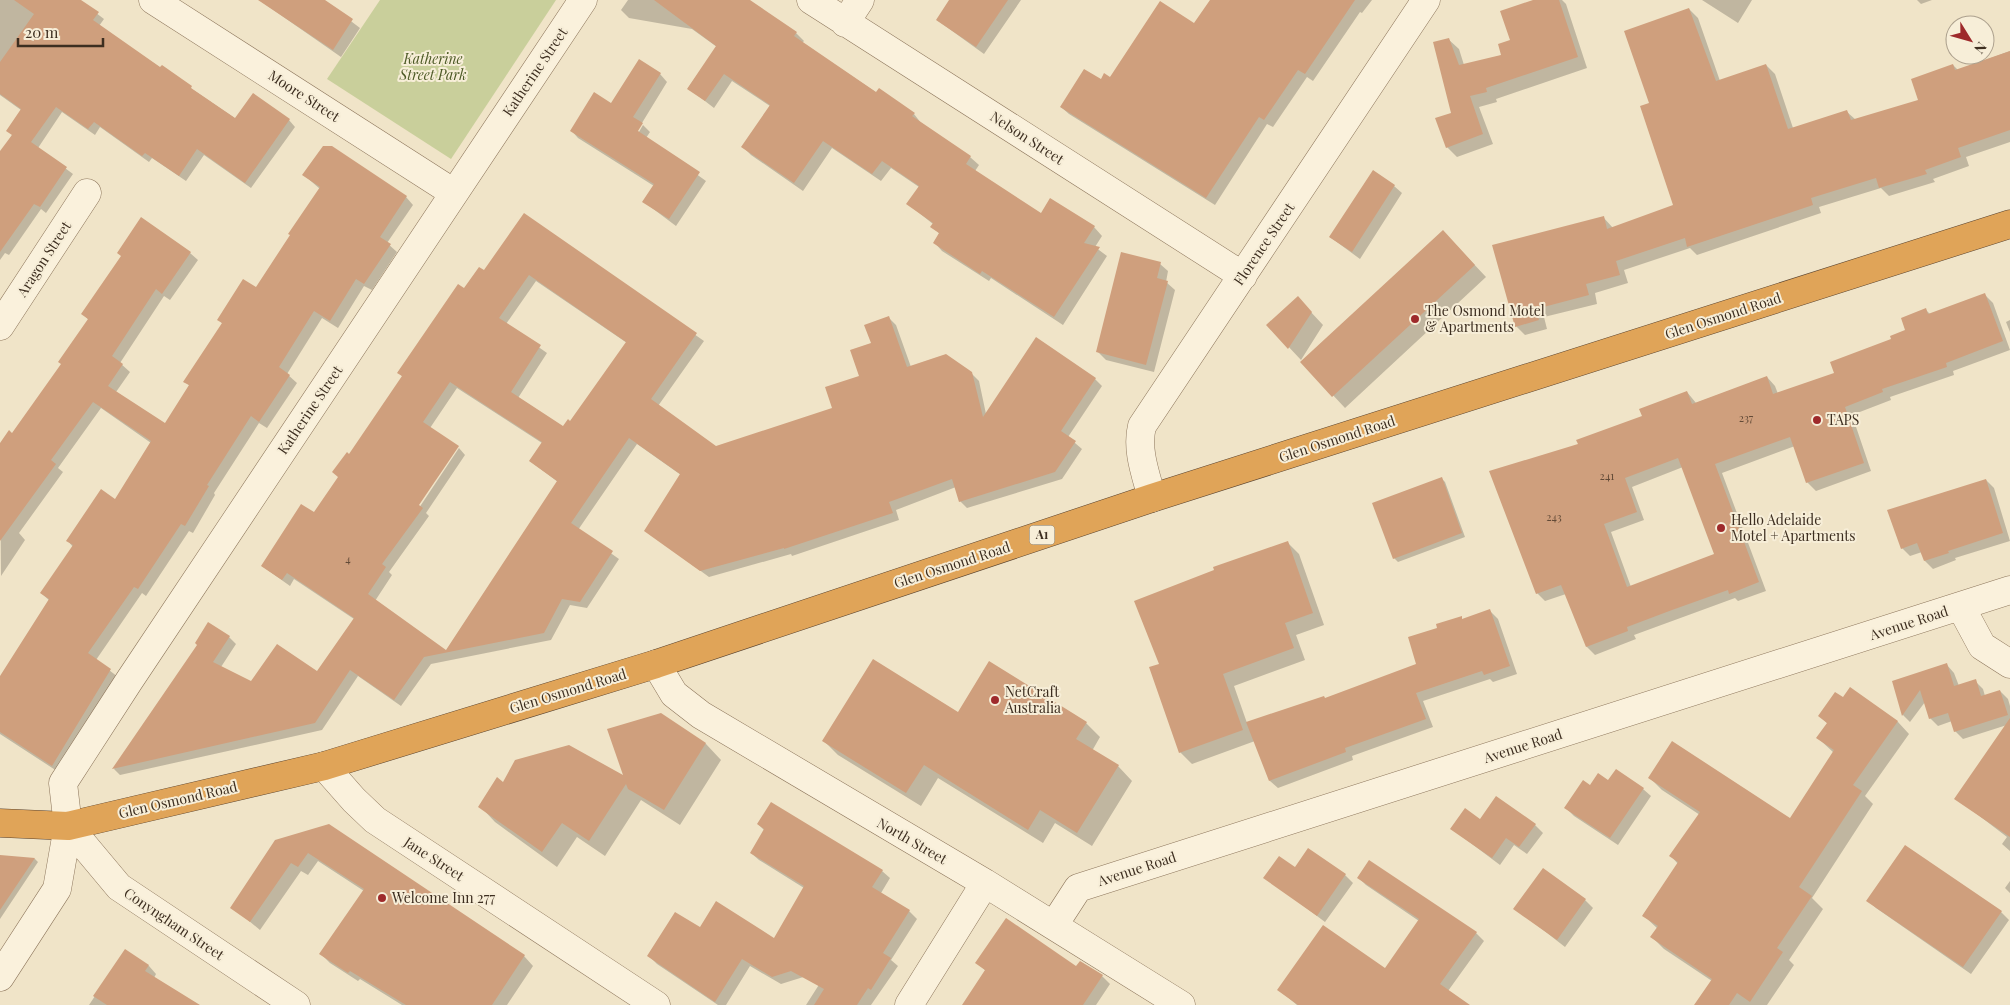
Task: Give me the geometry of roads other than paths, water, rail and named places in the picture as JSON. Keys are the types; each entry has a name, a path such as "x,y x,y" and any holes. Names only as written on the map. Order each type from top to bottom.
{"highway":[{"name":"Glen Osmond Road","path":"0,822 68,826 324,766 656,664 1152,498 2010,224"}],"street":[{"name":"Moore Street","path":"153,0 454,193"},
{"name":"Katherine Street","path":"0,977 57,889 68,826 63,783 583,0"},
{"name":"Nelson Street","path":"811,0 1243,276"},
{"path":"845,23 860,0"},
{"name":"Florence Street","path":"1152,498 1140,453 1139,436 1142,426 1426,0"},
{"name":"Aragon Street","path":"0,326 87,192"},
{"name":"Avenue Road","path":"1054,925 1078,888 2010,590"},
{"path":"1961,607 1982,646 2010,664"},
{"name":"North Street","path":"656,664 674,694 701,715 985,883 1181,1005"},
{"name":"Jane Street","path":"324,766 354,800 375,820 656,1005"},
{"name":"Conyngham Street","path":"68,826 119,887 296,1005"},
{"path":"909,1005 985,883"}],"place":[{"name":"The Osmond Motel & Apartments","path":"1415,319"},
{"name":"TAPS","path":"1817,420"},
{"name":"Hello Adelaide Motel + Apartments","path":"1721,528"},
{"name":"NetCraft Australia","path":"995,700"},
{"name":"Welcome Inn 277","path":"382,898"}],"park label":[{"name":"Katherine Street Park","path":"433,68"}]}
